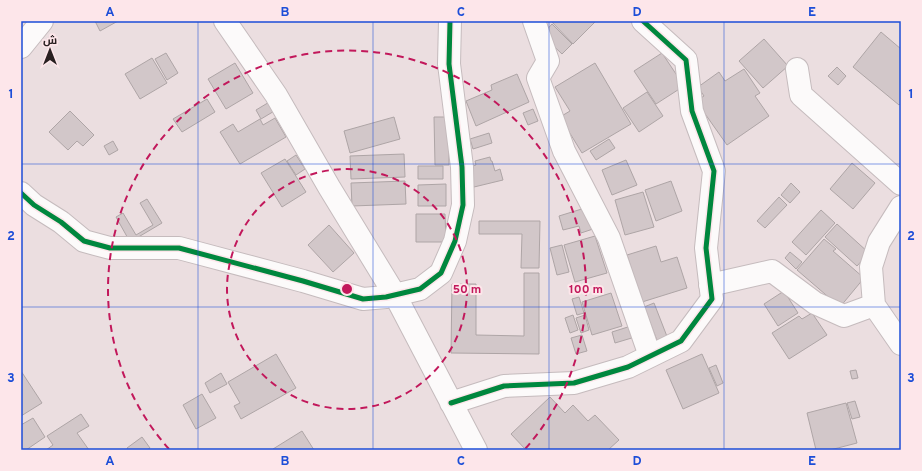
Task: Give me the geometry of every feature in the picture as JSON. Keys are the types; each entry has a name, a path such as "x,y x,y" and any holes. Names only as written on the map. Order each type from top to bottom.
{"street":[{"path":"21,47 42,21"},
{"path":"225,21 276,95 395,295 476,450"},
{"path":"21,193 34,205 61,222 84,241 110,248 179,248 364,299 386,297 420,289 440,273 455,241 463,205 462,167 449,64 450,21"},
{"path":"534,21 548,61 538,78 564,151 609,238 650,356"},
{"path":"451,403 504,386 574,383 628,366 681,341 712,298 706,248 714,171 692,111 686,60 643,21"},
{"path":"797,70 801,95 901,184"},
{"path":"901,208 879,242 871,267 874,305 901,344"},
{"path":"710,285 772,271 815,303 844,316 874,305"}],"building":[{"path":"95,21 118,21 100,31"},
{"path":"551,21 596,21 573,44"},
{"path":"552,24 572,44 562,54 542,35"},
{"path":"881,32 901,49 901,103 899,105 853,67"},
{"path":"764,39 788,66 763,88 739,61"},
{"path":"166,53 178,73 167,80 155,59"},
{"path":"662,53 684,86 656,104 634,71"},
{"path":"152,58 167,83 140,99 125,74"},
{"path":"235,63 253,93 226,109 208,79"},
{"path":"595,63 631,124 582,153 560,117 570,111 555,87"},
{"path":"837,67 846,76 838,85 828,76"},
{"path":"744,69 760,93 755,96 769,116 727,145 696,101 704,96 698,87 719,72 725,81"},
{"path":"517,74 529,102 476,126 466,101 492,90 491,85"},
{"path":"647,92 663,116 639,132 623,108"},
{"path":"207,99 215,112 182,132 173,119"},
{"path":"271,101 276,110 261,119 256,110"},
{"path":"533,109 538,121 528,125 523,113"},
{"path":"70,111 94,135 83,146 77,141 68,150 49,132"},
{"path":"394,117 400,139 350,153 344,131"},
{"path":"434,117 449,117 449,165 435,165"},
{"path":"275,118 286,137 240,164 220,132 233,124 238,132 260,119 263,125"},
{"path":"489,133 492,143 473,149 470,139"},
{"path":"609,139 615,148 596,160 590,151"},
{"path":"113,141 118,150 109,155 104,146"},
{"path":"404,154 405,177 351,179 350,156"},
{"path":"296,155 305,169 296,175 287,161"},
{"path":"490,157 495,171 500,169 503,180 474,187 469,167 476,165 475,161"},
{"path":"285,159 306,192 282,207 261,173"},
{"path":"626,160 637,185 612,195 602,170"},
{"path":"852,163 875,183 853,209 830,189"},
{"path":"418,166 443,166 443,179 418,179"},
{"path":"405,181 406,204 352,206 351,183"},
{"path":"671,181 682,211 656,221 645,190"},
{"path":"791,183 800,192 790,203 781,195"},
{"path":"446,184 446,206 418,206 418,185"},
{"path":"643,192 654,227 625,235 615,200"},
{"path":"779,197 787,205 765,228 757,221"},
{"path":"147,199 162,223 130,242 116,217 123,213 136,235 153,225 140,203"},
{"path":"585,208 596,228 581,233 579,226 563,230 559,216"},
{"path":"821,210 835,223 806,255 792,242"},
{"path":"416,214 445,214 446,242 416,242"},
{"path":"479,221 540,221 539,268 521,268 522,234 479,234"},
{"path":"837,224 869,253 857,266 825,237"},
{"path":"329,225 354,253 333,272 308,245"},
{"path":"595,236 607,273 575,282 564,245"},
{"path":"824,239 836,249 833,251 864,278 840,307 797,270"},
{"path":"562,245 569,272 557,275 550,248"},
{"path":"656,246 661,262 677,257 687,288 642,302 627,255"},
{"path":"790,252 802,262 796,269 785,258"},
{"path":"524,273 539,273 539,354 451,353 452,284 476,284 476,335 524,336"},
{"path":"784,291 798,313 778,326 764,304"},
{"path":"611,293 622,326 592,335 582,302"},
{"path":"579,297 584,313 577,315 572,299"},
{"path":"654,303 668,339 658,343 644,307"},
{"path":"812,313 827,335 789,359 772,333 799,316 802,319"},
{"path":"573,315 578,330 570,333 565,318"},
{"path":"585,315 589,330 581,333 576,318"},
{"path":"631,326 635,337 615,343 612,332"},
{"path":"582,335 587,351 576,354 571,338"},
{"path":"276,354 296,388 241,419 234,406 240,403 228,382"},
{"path":"702,354 719,393 683,409 666,370"},
{"path":"716,365 723,383 717,386 709,368"},
{"path":"856,370 858,378 852,379 850,371"},
{"path":"21,371 42,403 21,416"},
{"path":"221,373 227,384 210,393 205,383"},
{"path":"202,394 216,418 196,429 183,405"},
{"path":"550,397 565,413 573,405 588,421 595,415 619,440 608,450 526,450 511,434"},
{"path":"855,401 860,417 852,419 847,403"},
{"path":"846,403 857,443 830,450 816,450 807,413"},
{"path":"81,414 89,426 77,433 89,450 46,450 53,445 47,436"},
{"path":"33,418 45,437 26,450 21,450 21,425"},
{"path":"302,431 314,450 273,449"},
{"path":"142,437 150,448 147,450 128,450 127,448"}],"cycle path":[{"path":"21,193 34,205 61,222 84,241 110,248 179,248 303,281 363,299 386,297 420,289 441,273 455,241 463,205 462,167 449,64 450,21"},
{"path":"451,403 504,386 574,383 628,367 681,341 712,299 706,248 714,171 692,111 686,60 643,21"}]}
